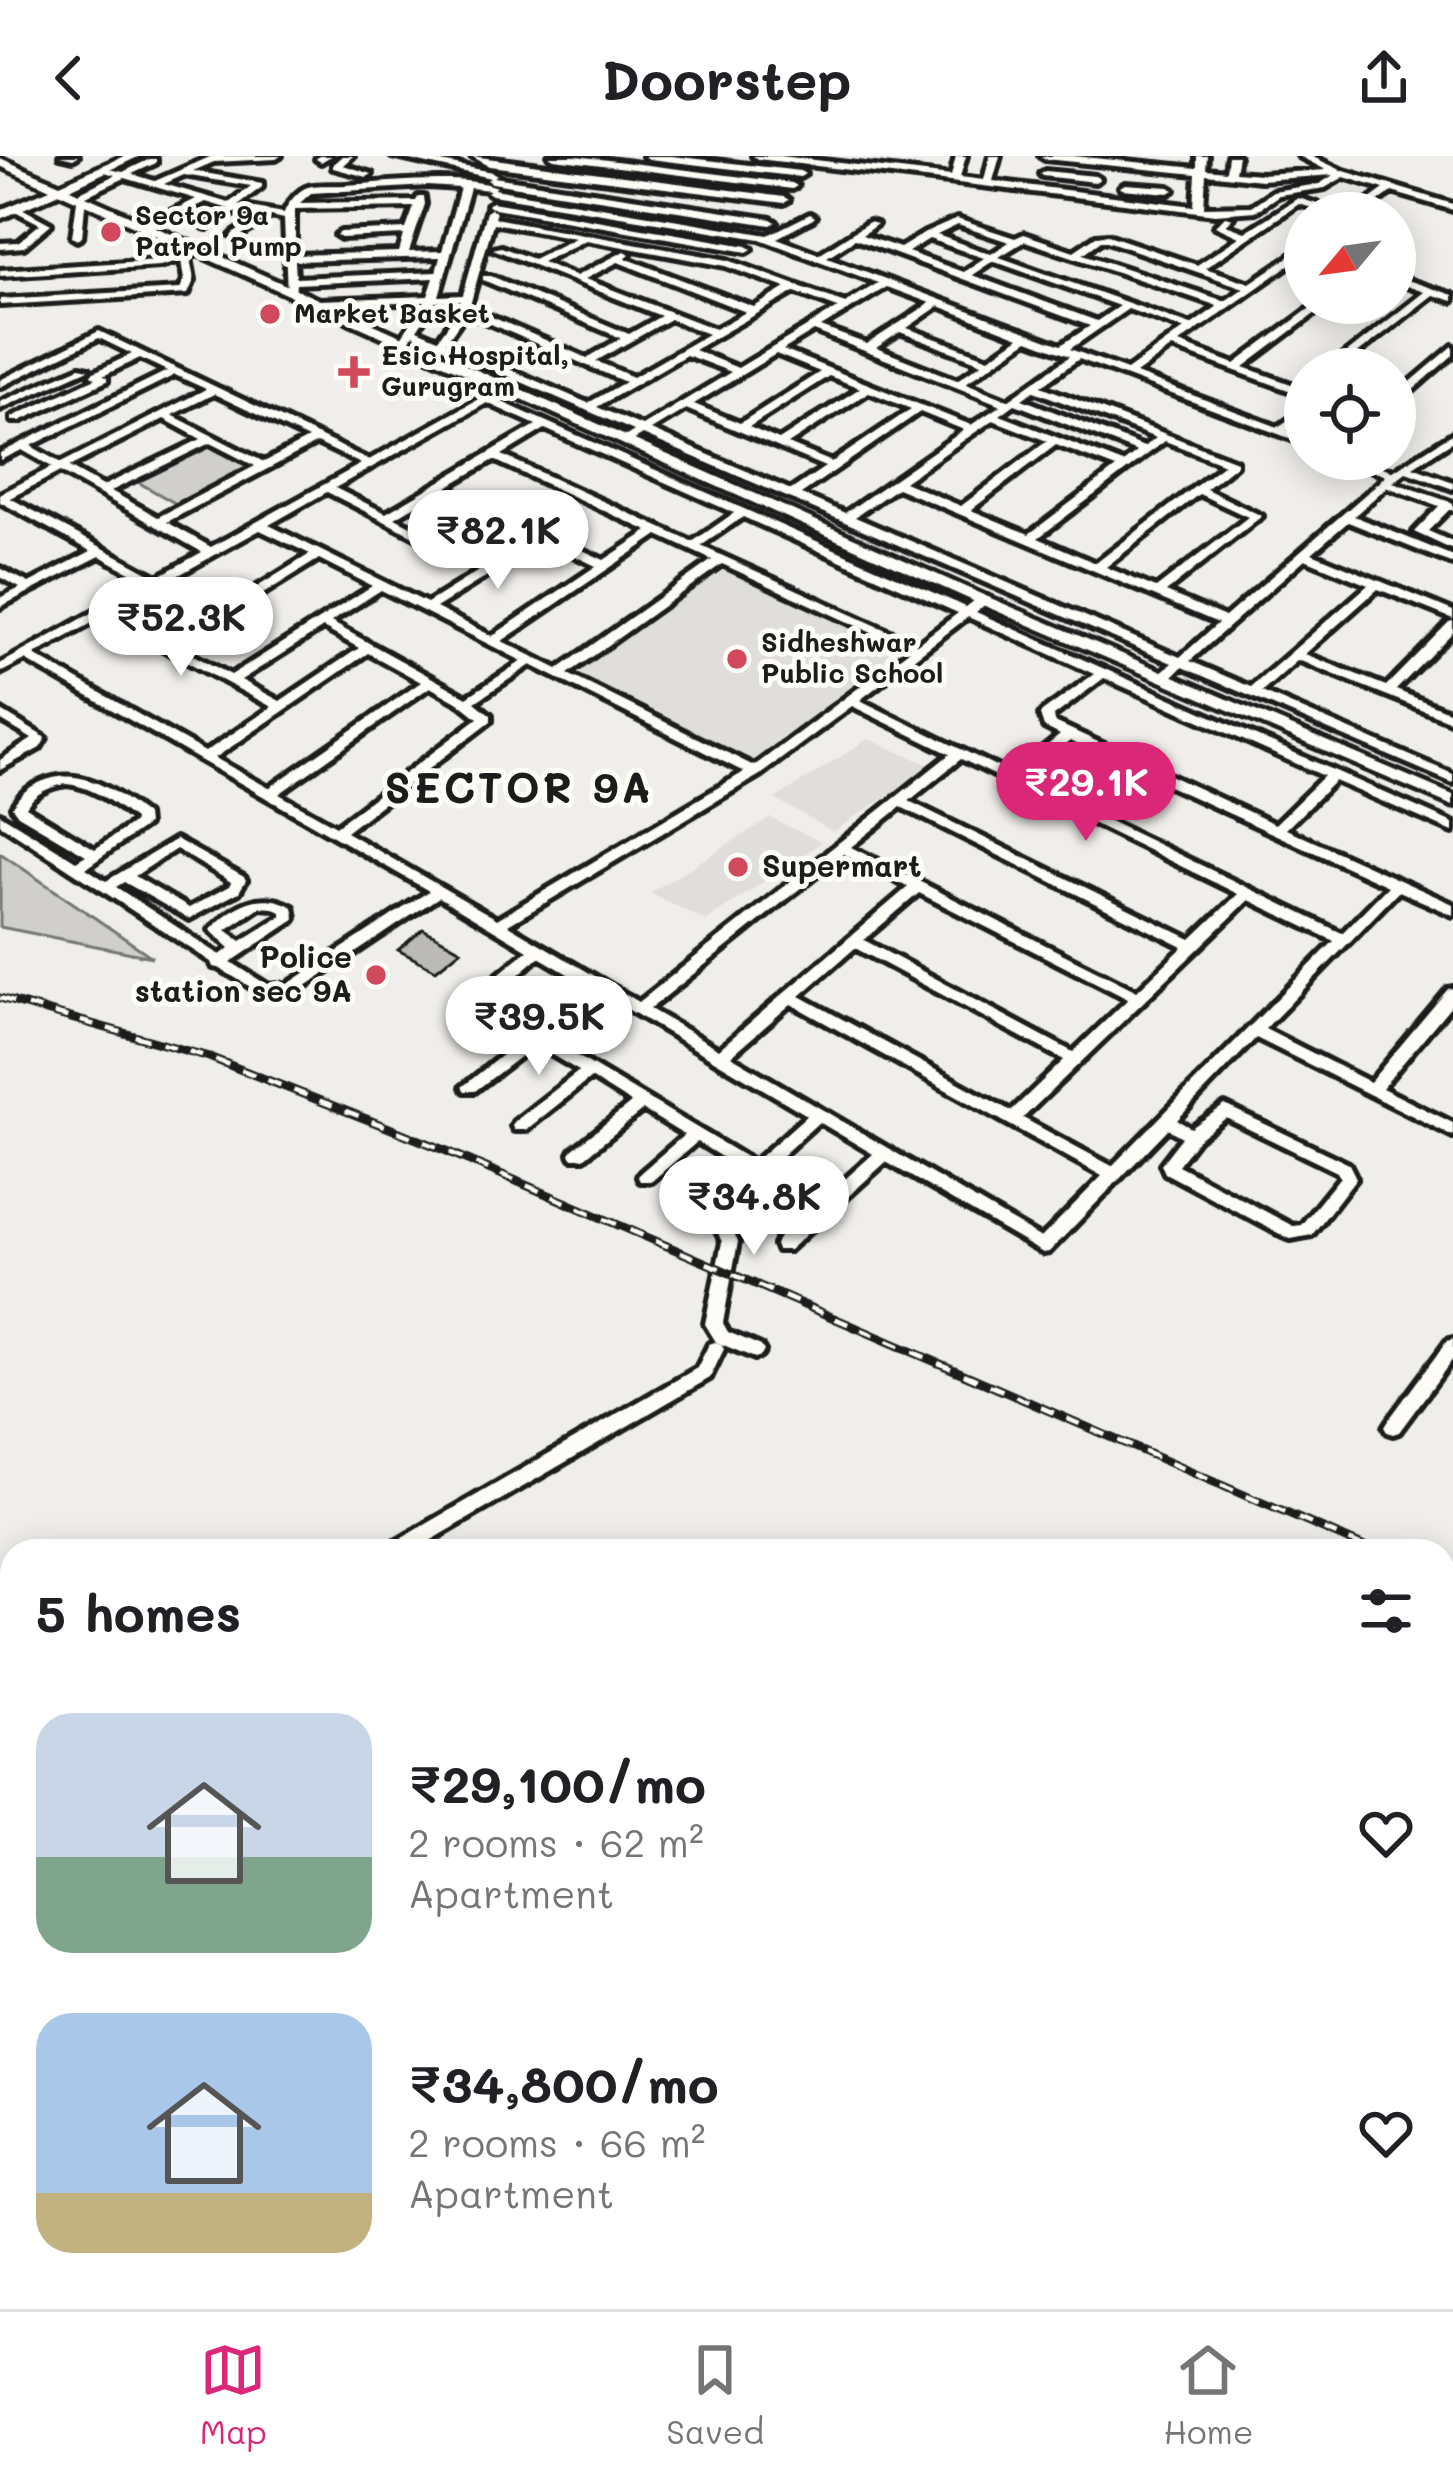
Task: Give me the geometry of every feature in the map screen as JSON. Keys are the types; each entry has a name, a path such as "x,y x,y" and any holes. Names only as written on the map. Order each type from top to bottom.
{"street":[{"path":"0,215 134,156"},
{"path":"154,185 212,159 276,156"},
{"path":"348,156 336,166 367,174"},
{"path":"397,156 771,222"},
{"path":"554,156 619,160 792,187"},
{"path":"649,156 800,174"},
{"path":"758,156 1199,209 1253,209 1276,193 1322,186 1339,172"},
{"path":"899,170 904,156"},
{"path":"955,178 962,156"},
{"path":"988,183 995,156"},
{"path":"1042,190 1048,156 1131,164 1202,164 1230,174 1262,177 1339,172"},
{"path":"1230,174 1233,156"},
{"path":"1304,156 1339,172 1453,207"},
{"path":"1323,156 1339,172"},
{"path":"1094,197 1098,158"},
{"path":"766,237 808,159"},
{"path":"606,178 619,160"},
{"path":"81,195 153,161"},
{"path":"0,162 147,226 192,254 291,287 319,303 408,336 508,388 983,600 1453,801"},
{"path":"1131,164 1170,179"},
{"path":"1123,200 1131,164"},
{"path":"1125,187 1170,179 1202,164"},
{"path":"1199,209 1202,164"},
{"path":"104,169 268,214 335,205 420,204"},
{"path":"489,170 781,205"},
{"path":"441,342 466,298 491,220 489,170"},
{"path":"489,170 766,237 1284,434"},
{"path":"291,287 290,211 313,188 466,185 489,170 606,178 650,187"},
{"path":"182,172 259,185 207,225"},
{"path":"1045,174 1095,179"},
{"path":"1168,206 1170,179"},
{"path":"403,255 427,183"},
{"path":"408,336 433,298 466,185"},
{"path":"1385,192 1391,188"},
{"path":"76,237 81,195"},
{"path":"147,226 204,199"},
{"path":"335,205 344,257"},
{"path":"491,206 748,249"},
{"path":"16,208 47,222 21,245"},
{"path":"1198,268 1284,210"},
{"path":"236,236 268,214"},
{"path":"692,286 766,237 810,217"},
{"path":"1228,218 1220,226 1246,236"},
{"path":"491,220 730,263 846,307"},
{"path":"901,252 957,222 1017,242"},
{"path":"819,258 872,224"},
{"path":"340,235 411,232"},
{"path":"928,235 1193,329"},
{"path":"535,262 587,236"},
{"path":"854,236 1098,325"},
{"path":"963,276 1024,236 1227,304"},
{"path":"1076,254 1101,238 1252,286"},
{"path":"0,246 36,244"},
{"path":"578,279 640,245"},
{"path":"1113,266 1139,248"},
{"path":"498,249 715,333"},
{"path":"0,273 160,263 192,254"},
{"path":"0,302 184,292 192,254"},
{"path":"291,258 446,254"},
{"path":"617,258 754,311"},
{"path":"1057,280 1089,258"},
{"path":"1127,375 1284,264"},
{"path":"33,301 37,271"},
{"path":"291,287 441,274"},
{"path":"487,278 629,338"},
{"path":"627,440 884,284"},
{"path":"1416,285 1453,298"},
{"path":"591,406 794,287"},
{"path":"1358,348 1431,290"},
{"path":"319,303 466,298"},
{"path":"867,349 936,304"},
{"path":"1060,350 1126,305"},
{"path":"474,313 633,381"},
{"path":"587,362 670,315"},
{"path":"1236,368 1296,324"},
{"path":"812,327 1144,451"},
{"path":"898,328 990,362"},
{"path":"0,380 99,334 369,464"},
{"path":"408,336 441,342 645,428 1453,778"},
{"path":"958,384 1027,338"},
{"path":"1171,344 1284,385"},
{"path":"1416,382 1453,349"},
{"path":"774,350 973,430"},
{"path":"686,351 739,372"},
{"path":"0,409 140,354"},
{"path":"56,356 131,392"},
{"path":"849,516 1077,356"},
{"path":"3,452 173,371"},
{"path":"741,427 828,372"},
{"path":"16,419 94,374"},
{"path":"1034,387 1232,463 1098,567"},
{"path":"0,670 508,388"},
{"path":"780,444 868,388"},
{"path":"1,497 213,390"},
{"path":"486,400 1453,828"},
{"path":"686,404 833,466"},
{"path":"0,409 46,434"},
{"path":"795,493 919,409"},
{"path":"164,416 265,467"},
{"path":"992,416 1124,467"},
{"path":"387,518 544,425"},
{"path":"1279,432 1284,428"},
{"path":"1030,539 1165,436"},
{"path":"1416,461 1453,436"},
{"path":"102,490 209,439"},
{"path":"158,522 316,439"},
{"path":"962,511 1055,440"},
{"path":"23,446 211,552"},
{"path":"493,455 919,650"},
{"path":"1416,479 1453,486"},
{"path":"1165,676 1390,480"},
{"path":"1404,480 1450,506 1420,532 1453,546"},
{"path":"896,483 1227,622"},
{"path":"438,487 604,566"},
{"path":"327,488 488,570"},
{"path":"1158,592 1256,516 1201,491"},
{"path":"1,497 158,582"},
{"path":"693,546 743,512"},
{"path":"1348,518 1453,560"},
{"path":"260,525 755,772"},
{"path":"493,641 657,530"},
{"path":"428,608 542,536"},
{"path":"0,603 100,551"},
{"path":"171,646 320,553"},
{"path":"1305,555 1453,615"},
{"path":"559,674 721,559"},
{"path":"0,572 28,588"},
{"path":"1255,692 1376,584"},
{"path":"232,680 381,585"},
{"path":"497,925 755,772 983,600"},
{"path":"104,612 280,706"},
{"path":"322,622 483,712 484,721 338,832"},
{"path":"1388,691 1453,625"},
{"path":"207,757 367,648"},
{"path":"1297,655 1453,718"},
{"path":"25,656 440,891 1043,1247 1398,884"},
{"path":"466,702 531,660"},
{"path":"1103,673 1047,715 1049,724 1453,910"},
{"path":"271,793 430,681"},
{"path":"851,701 1344,940"},
{"path":"0,713 39,738 35,746 0,766"},
{"path":"1012,780 1069,734"},
{"path":"640,1009 959,754"},
{"path":"1277,830 1333,775"},
{"path":"76,868 96,855 140,825 141,818 75,778 61,777 24,797 19,807 23,812 96,855"},
{"path":"899,801 1192,946"},
{"path":"0,818 256,988 280,992 440,891"},
{"path":"105,887 122,875 176,843 232,875 238,885 190,914 122,875"},
{"path":"842,848 1138,998"},
{"path":"720,1057 917,886"},
{"path":"1011,1120 1246,895"},
{"path":"854,941 1074,1059"},
{"path":"218,963 241,949"},
{"path":"539,950 478,1000 482,1008 755,1170"},
{"path":"1372,1090 1445,1016 1453,993"},
{"path":"789,996 1114,1174"},
{"path":"1253,1030 1453,1130"},
{"path":"470,1087 533,1038"},
{"path":"520,1126 590,1071"},
{"path":"578,1154 642,1102"},
{"path":"1217,1114 1237,1114 1343,1168 1348,1178 1306,1231 1291,1233 1171,1169 1168,1164 1192,1135 1217,1114"},
{"path":"754,1351 722,1337 714,1324 730,1242 714,1207 817,1115"},
{"path":"1165,1121 1192,1135"},
{"path":"646,1177 696,1134"},
{"path":"783,1245 884,1154"},
{"path":"1394,1427 1450,1354"},
{"path":"418,1539 678,1389 713,1356"}],"shaded area":[{"path":"210,444 252,468 180,506 136,481"},
{"path":"466,512 523,539 489,562 432,534"},
{"name":"Sidheshwar Public School","path":"722,567 902,646 754,762 570,672"},
{"path":"868,739 933,766 833,832 775,799"},
{"name":"Supermart","path":"770,818 822,842 706,921 650,893"},
{"path":"0,853 152,957 0,927"}],"building":[{"path":"423,929 461,950 436,970 398,950"}],"railway":[{"path":"0,998 209,1057 440,1148 1346,1539"}],"place":[{"name":"Sector 9a Patrol Pump","path":"111,232"},
{"name":"Market Basket","path":"270,314"},
{"name":"Esic Hospital, Gurugram","path":"354,372"},
{"name":"Sidheshwar Public School","path":"737,659"},
{"name":"Supermart","path":"738,867"},
{"name":"Police station sec 9A","path":"376,975"}],"district":[{"name":"SECTOR 9A","path":"519,788"}]}
